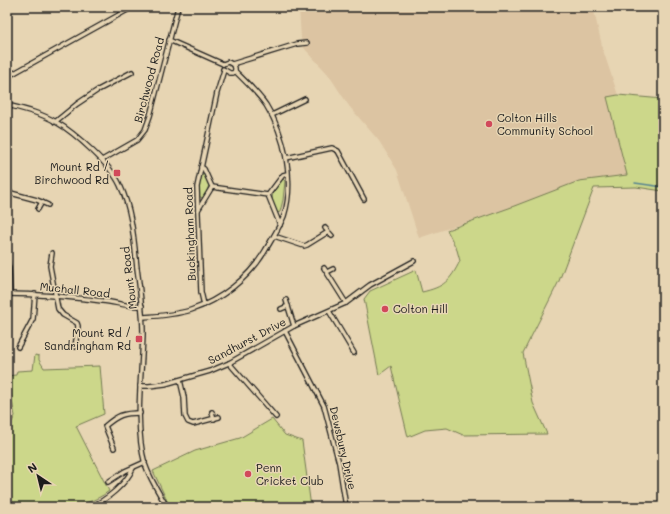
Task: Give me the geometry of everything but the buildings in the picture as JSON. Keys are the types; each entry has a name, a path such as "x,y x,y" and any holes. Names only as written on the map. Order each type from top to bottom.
{"street":[{"path":"7,77 134,7"},
{"name":"Birchwood Road","path":"102,160 137,140 145,130 178,7"},
{"path":"169,40 223,64 228,62 232,64 297,44 308,43"},
{"path":"223,64 222,67 224,70 230,73 235,72"},
{"path":"143,317 172,314 191,310 218,297 247,275 261,257 284,216 287,200 287,174 286,158 280,133 265,104 251,86 235,72 236,68 232,64"},
{"name":"Buckingham Road","path":"204,305 201,292 197,187 217,93 224,70"},
{"path":"55,122 77,104 98,90 132,72"},
{"path":"272,115 305,99"},
{"name":"Mount Road","path":"7,105 37,114 55,122 75,136 102,160 117,179 127,206 133,235 143,317 140,386 141,444 145,462 165,506"},
{"path":"286,158 332,148 336,149 364,199"},
{"path":"201,166 204,169 212,187"},
{"path":"268,195 283,175 287,174"},
{"path":"212,187 268,195"},
{"path":"198,210 212,187"},
{"path":"7,192 48,205"},
{"path":"268,195 280,225"},
{"path":"38,209 42,202"},
{"path":"325,228 332,236"},
{"path":"274,236 307,245 328,232"},
{"path":"52,253 50,266 58,309 63,315 77,323 78,326 75,347"},
{"path":"7,260 9,269 8,294"},
{"path":"294,326 346,303 370,285 414,261"},
{"path":"324,268 346,303"},
{"path":"327,272 333,269"},
{"name":"Muchall Road","path":"8,294 35,294 103,301 128,306 142,306"},
{"path":"18,347 34,319 35,294"},
{"name":"Sandhurst Drive","path":"140,386 157,385 210,371 229,363 294,326 286,300"},
{"name":"Sandhurst Drive","path":"282,309 288,306"},
{"path":"329,311 354,352"},
{"name":"Dewsbury Drive","path":"285,331 324,406 339,463 346,507"},
{"path":"229,363 276,417"},
{"path":"180,380 184,397 185,416 188,422 194,424 219,417"},
{"path":"212,412 214,419"},
{"path":"114,448 105,426 113,419 126,413 140,413"},
{"path":"108,482 118,475 145,462"},
{"path":"90,507 108,497 129,476 133,468"},
{"path":"118,475 123,482"}],"shaded area":[{"name":"Colton Hills Community School","path":"299,7 593,7 603,50 618,95 607,97 627,175 579,181 509,208 419,238 397,170 379,141 349,106 328,74 304,48 301,38"}],"green space":[{"path":"618,95 663,99 663,191 636,187 594,188 559,281 523,353 533,403 547,434 463,435 447,428 425,430 408,437 391,366 379,375 364,299 370,291 416,270 422,292 436,288 446,282 453,274 460,261 457,250 447,230 579,181 627,175 607,97"},
{"path":"202,173 205,174 209,185 205,196 202,198 199,196 199,182"},
{"path":"283,179 285,181 283,200 280,212 277,213 274,208 272,195 276,187"},
{"path":"35,355 39,356 39,360 44,368 100,366 104,414 76,426 109,491 86,503 73,506 47,508 7,507 7,431 15,416 7,376 16,375 17,371 33,370"},
{"path":"272,419 285,435 302,441 311,507 170,507 153,471 195,451 240,438"}],"waterway":[{"path":"635,183 663,187"}],"place":[{"name":"Colton Hills Community School","path":"489,124"},
{"name":"Mount Rd / Birchwood Rd","path":"117,173"},
{"name":"Colton Hill","path":"385,309"},
{"name":"Mount Rd / Sandringham Rd","path":"139,339"},
{"name":"Penn Cricket Club","path":"248,474"}]}
